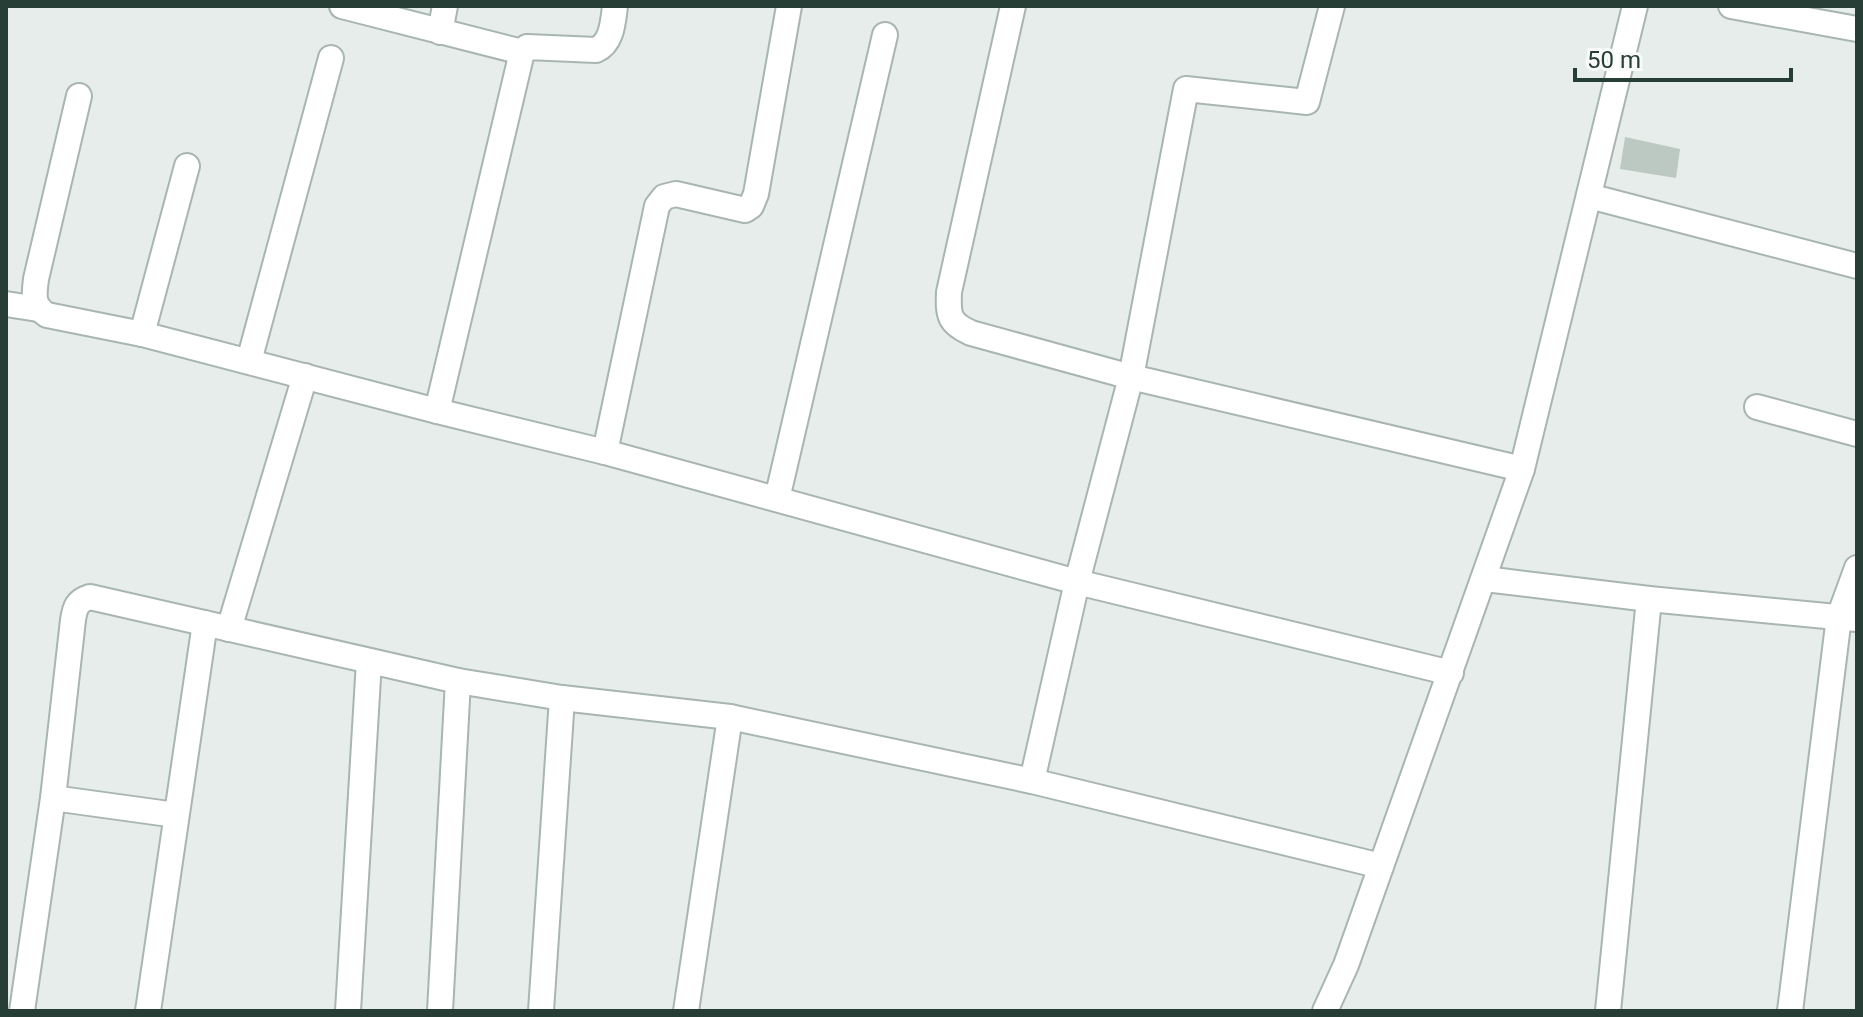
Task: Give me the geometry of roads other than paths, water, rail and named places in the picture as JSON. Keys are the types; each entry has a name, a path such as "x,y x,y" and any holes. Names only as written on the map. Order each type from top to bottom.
{"street":[{"path":"342,6 522,52"},
{"path":"440,32 445,6"},
{"path":"437,411 522,52 527,47 596,50 604,47 615,6"},
{"path":"605,452 657,206 664,197 676,194 745,210 751,206 756,194 789,6"},
{"path":"1013,6 949,292 950,318 957,327 1131,377 1522,469"},
{"path":"1032,781 1077,582 1131,377 1186,89 1307,102 1332,6"},
{"path":"1325,1011 1346,965 1522,469 1635,6"},
{"path":"1731,6 1857,29"},
{"path":"777,499 885,35"},
{"path":"249,361 331,58"},
{"path":"38,309 34,301 36,279 79,96"},
{"path":"142,334 187,166"},
{"path":"1589,196 1857,266"},
{"path":"6,304 38,309 47,315 142,334 249,361 605,452 1077,582 1451,673"},
{"path":"229,629 305,376"},
{"path":"1757,407 1857,434"},
{"path":"1790,1011 1857,568"},
{"path":"1485,579 1848,618"},
{"path":"22,1011 53,798 75,607 80,600 90,597 458,681 562,698 730,717 1032,781 1381,866"},
{"path":"1608,1011 1649,599"},
{"path":"148,1011 205,623"},
{"path":"348,1011 369,661"},
{"path":"440,1011 458,681"},
{"path":"541,1011 562,698"},
{"path":"686,1011 730,717"},
{"path":"53,798 176,815"}]}
